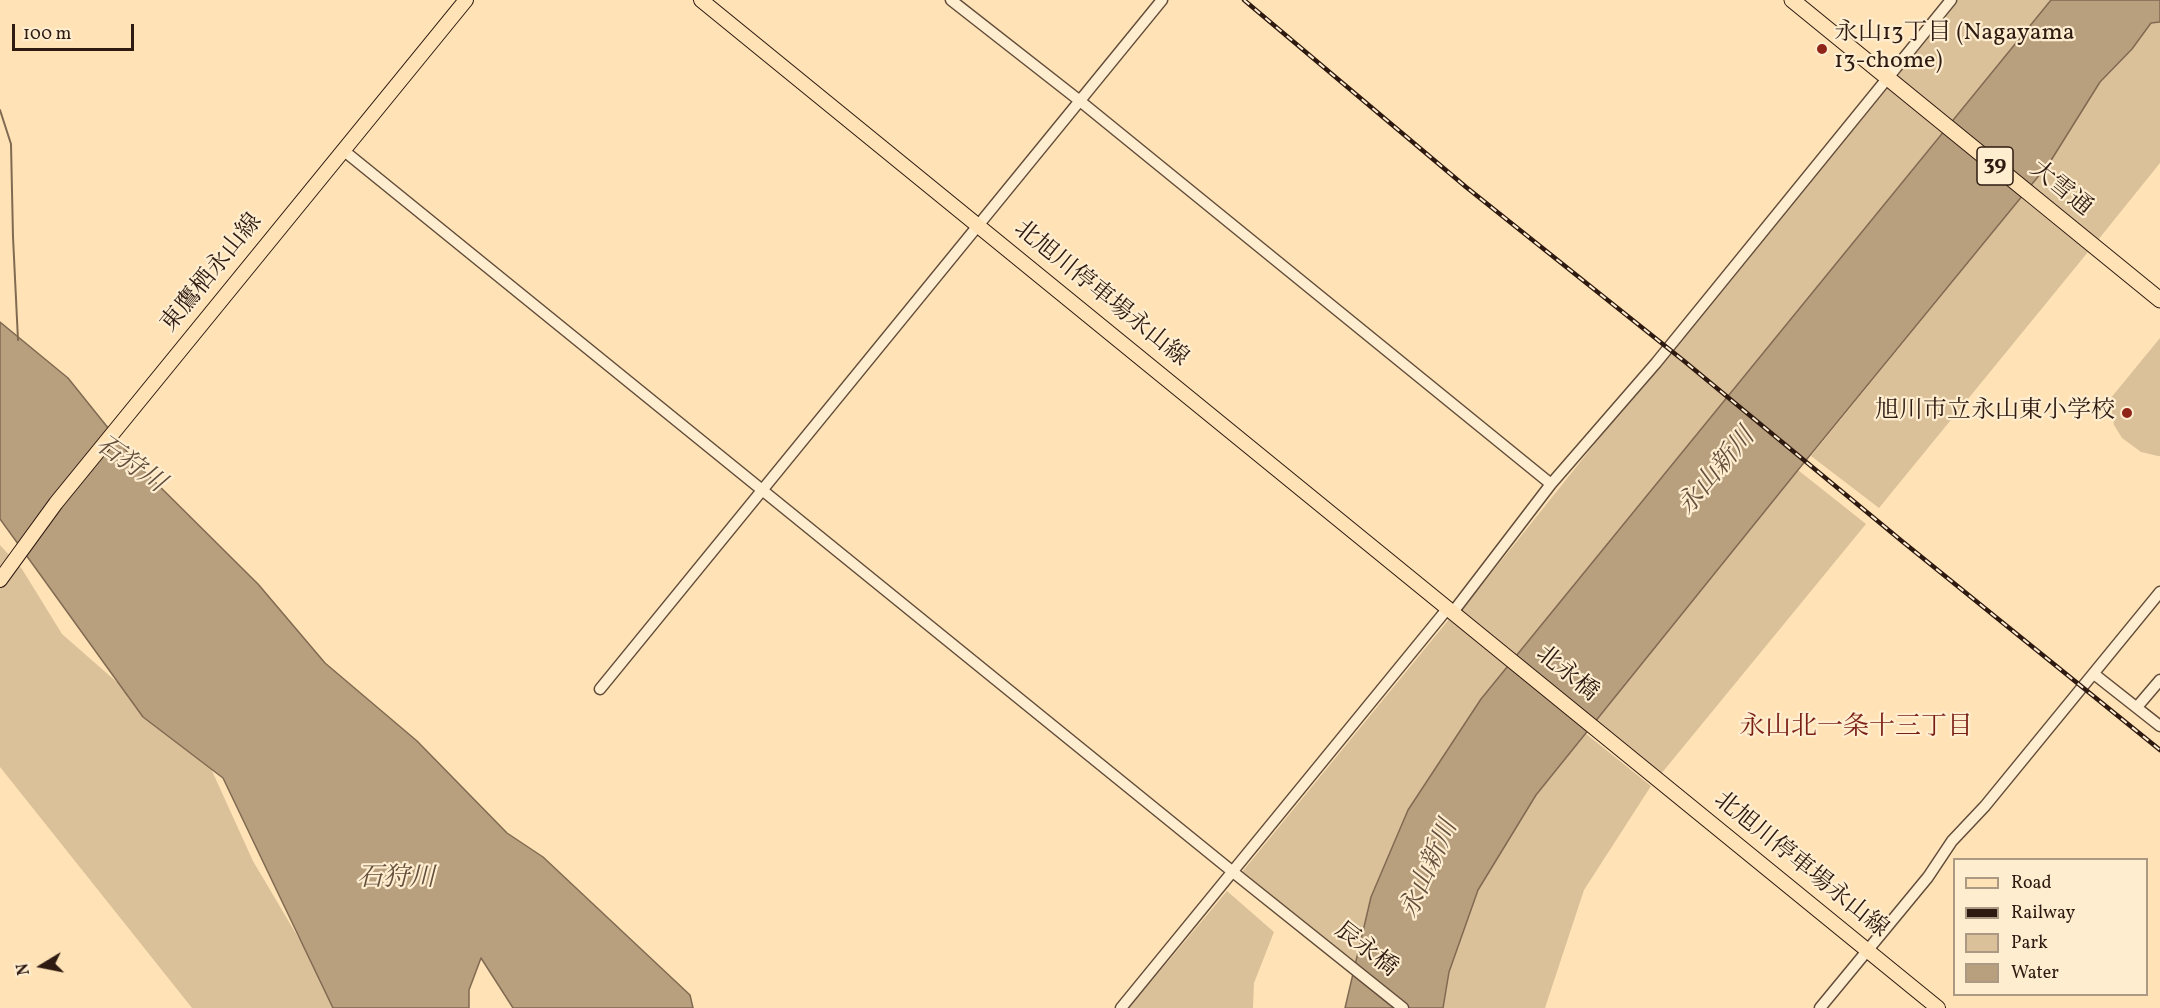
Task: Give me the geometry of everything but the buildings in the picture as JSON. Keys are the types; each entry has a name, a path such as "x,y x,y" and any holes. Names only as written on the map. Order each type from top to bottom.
{"highway":[{"name":"大雪通","path":"1792,0 2160,300"}],"main road":[{"name":"東鷹栖永山線","path":"0,580 56,503 466,0"},
{"name":"北旭川停車場永山線","path":"701,0 1470,626"},
{"name":"北永橋","path":"1470,626 1633,759"},
{"name":"北旭川停車場永山線","path":"1633,759 1938,1008"}],"street":[{"path":"951,0 1080,101 1551,484"},
{"path":"600,690 1162,0"},
{"path":"1121,1008 1450,610 1551,484 1656,363 1951,0"},
{"name":"辰永橋","path":"343,150 1403,1008"},
{"path":"1820,1008 1928,877 1952,842 2160,592"},
{"path":"2094,674 2160,726"},
{"path":"2137,707 2160,680"}],"green space":[{"path":"1951,0 2051,0 1951,123 1892,73"},
{"path":"2160,22 2160,163 2098,240 2031,186 2050,162 2100,82 2132,49 2151,23"},
{"path":"1884,82 1942,133 1517,656 1461,611"},
{"path":"2021,198 2088,252 1879,508 1811,456"},
{"path":"2160,338 2160,456 2158,456 2141,452 2122,438 2114,425 2110,399"},
{"path":"1798,470 1866,524 1661,774 1596,720"},
{"path":"0,545 22,569 62,634 208,762 253,861 340,1008 192,1008 0,767"},
{"path":"1450,618 1508,667 1481,699 1371,897 1355,963 1242,872"},
{"path":"1585,733 1651,786 1584,890 1545,1008 1443,1008 1449,972 1478,890 1536,795"},
{"path":"1227,891 1274,932 1254,983 1253,1008 1129,1008"}],"water":[{"name":"永山新川","path":"2051,0 2160,0 2160,22 2151,23 2132,49 2100,82 2050,162 1536,795 1478,890 1449,972 1443,1008 1345,1008 1371,897 1408,810 1481,699"},
{"name":"石狩川","path":"0,322 68,378 137,464 258,584 325,663 417,741 507,833 543,857 690,995 693,1008 513,1008 481,958 469,990 469,1008 333,1008 223,778 143,717 0,519"}],"waterway":[{"path":"0,110 11,144 18,340"}],"railway":[{"path":"1244,0 1466,187 1684,361 2160,750"}],"place":[{"name":"永山13丁目 (Nagayama 13-chome)","path":"1822,49"},
{"name":"旭川市立永山東小学校","path":"2127,413"}],"district":[{"name":"永山北一条十三丁目","path":"1856,729"}]}
